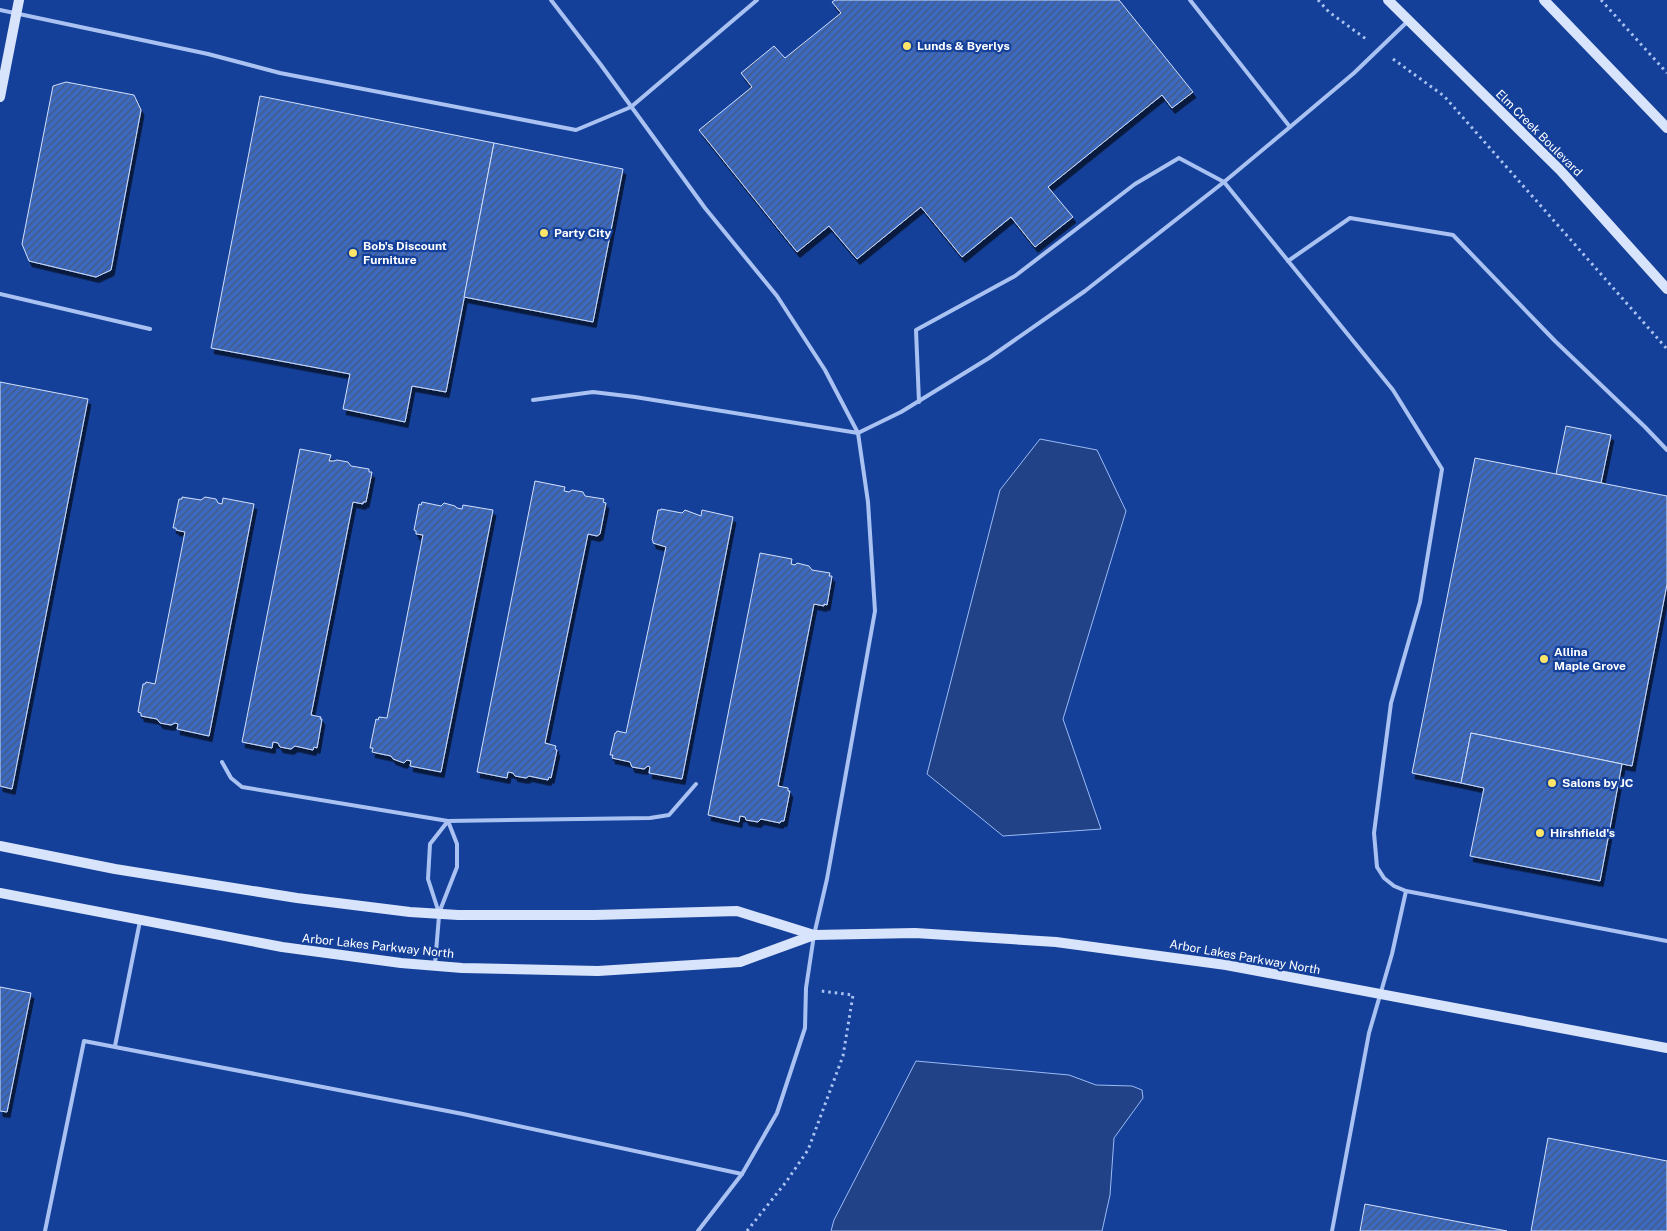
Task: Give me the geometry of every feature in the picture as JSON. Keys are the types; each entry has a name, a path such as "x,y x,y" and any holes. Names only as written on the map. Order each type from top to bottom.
{"street":[{"path":"0,97 20,0"},
{"name":"Elm Creek Boulevard","path":"1388,0 1560,170 1667,289"},
{"path":"1544,0 1667,128"},
{"name":"Arbor Lakes Parkway North","path":"0,846 115,869 297,898 410,912 439,914 595,915 737,911 814,935 915,933 1056,942 1226,964 1667,1048"},
{"name":"Arbor Lakes Parkway North","path":"0,893 282,947 401,964 435,966 598,971 740,962 814,935"}],"lane":[{"path":"551,0 706,208 777,296 825,370 858,433 868,502 875,612 827,879 814,935 806,988 805,1028 777,1113 742,1174 698,1231"},
{"path":"0,10 208,54 280,73 576,130 631,107 757,0"},
{"path":"1190,0 1290,127"},
{"path":"533,400 593,392 858,433 918,402 989,358 1085,291 1224,182 1290,127 1354,73 1408,21"},
{"path":"918,402 916,330 1015,276 1136,184 1179,158 1224,182 1393,390 1442,469 1420,602 1391,703 1374,833 1377,867 1384,878 1394,886 1406,891 1667,941"},
{"path":"1288,261 1350,218 1453,235 1555,341 1667,450"},
{"path":"0,294 150,329"},
{"path":"222,762 231,778 242,787 448,821 650,818 669,814 696,784"},
{"path":"439,914 428,879 430,844 448,821"},
{"path":"435,966 439,914 457,867 457,844 448,821"},
{"path":"1332,1231 1369,1033 1392,954 1406,891"},
{"path":"114,1046 140,920"},
{"path":"45,1231 84,1041 463,1114 742,1174"}],"path":[{"path":"1318,0 1329,12 1444,96 1667,349"},
{"path":"1601,0 1667,73"},
{"path":"747,1231 786,1182 808,1150 843,1056 853,996 806,988"}],"water":[{"path":"1040,439 1097,450 1126,511 1063,719 1101,829 1003,836 927,774 1000,490"},
{"path":"916,1061 1069,1075 1096,1085 1132,1086 1142,1090 1143,1098 1114,1138 1110,1195 1102,1231 831,1231 834,1220"}],"building":[{"path":"835,0 1119,0 1193,92 1172,108 1162,95 1048,187 1073,217 1035,247 1011,217 962,257 921,207 857,259 829,226 797,252 699,130 752,87 741,73 774,46 785,58 841,13 832,2"},
{"path":"66,82 134,95 141,110 111,270 96,277 29,261 22,244 53,86"},
{"path":"260,96 494,143 446,392 412,386 405,422 343,409 350,374 211,348"},
{"name":"Party City","path":"494,143 623,169 593,322 464,297"},
{"path":"0,382 88,399 12,789 0,786"},
{"path":"1566,426 1611,435 1601,483 1556,474"},
{"path":"300,449 331,455 329,461 348,462 351,466 369,469 369,472 372,472 366,502 363,502 363,504 353,502 311,715 321,717 320,719 322,719 317,748 314,747 313,750 295,746 291,749 280,747 278,743 273,742 272,748 242,742"},
{"name":"Allina Maple Grove","path":"1475,458 1667,496 1667,584 1632,766 1471,733 1461,783 1412,773"},
{"path":"535,481 565,487 564,491 583,492 585,496 604,499 603,502 606,503 600,534 597,536 588,534 545,743 556,746 555,749 557,750 551,778 549,777 548,780 529,776 526,778 515,776 513,773 508,772 507,778 477,772"},
{"path":"182,497 201,500 205,497 216,499 218,503 222,504 223,498 254,504 209,736 177,729 178,724 160,723 157,719 141,716 141,713 138,712 143,684 146,682 155,684 185,532 173,528 179,499 182,499"},
{"path":"422,502 441,506 444,503 462,509 463,505 493,510 441,772 410,766 411,761 407,760 404,763 393,759 391,756 372,752 373,748 370,748 376,719 378,720 379,717 387,718 423,535 416,534 414,530 419,504 421,505"},
{"path":"658,510 682,513 685,510 701,516 702,510 733,517 682,779 649,773 650,767 648,766 644,769 632,767 630,762 612,758 613,755 610,755 615,733 617,731 626,733 666,547 653,543 652,540"},
{"path":"760,553 792,559 791,564 795,565 797,563 809,566 812,570 830,573 829,576 832,576 827,605 814,604 778,786 788,788 788,791 790,791 784,821 780,823 761,819 758,822 746,820 745,817 740,816 739,822 708,815"},
{"path":"1471,733 1622,764 1600,881 1470,856 1484,788 1461,783"},
{"path":"0,987 31,993 7,1112 0,1111"},
{"path":"1548,1138 1667,1161 1667,1231 1531,1231"},
{"path":"1365,1204 1507,1231 1360,1231"}],"place":[{"name":"Lunds & Byerlys","path":"907,46"},
{"name":"Party City","path":"544,233"},
{"name":"Bob's Discount Furniture","path":"353,253"},
{"name":"Allina Maple Grove","path":"1544,659"},
{"name":"Salons by JC","path":"1552,783"},
{"name":"Hirshfield's","path":"1540,833"}]}
